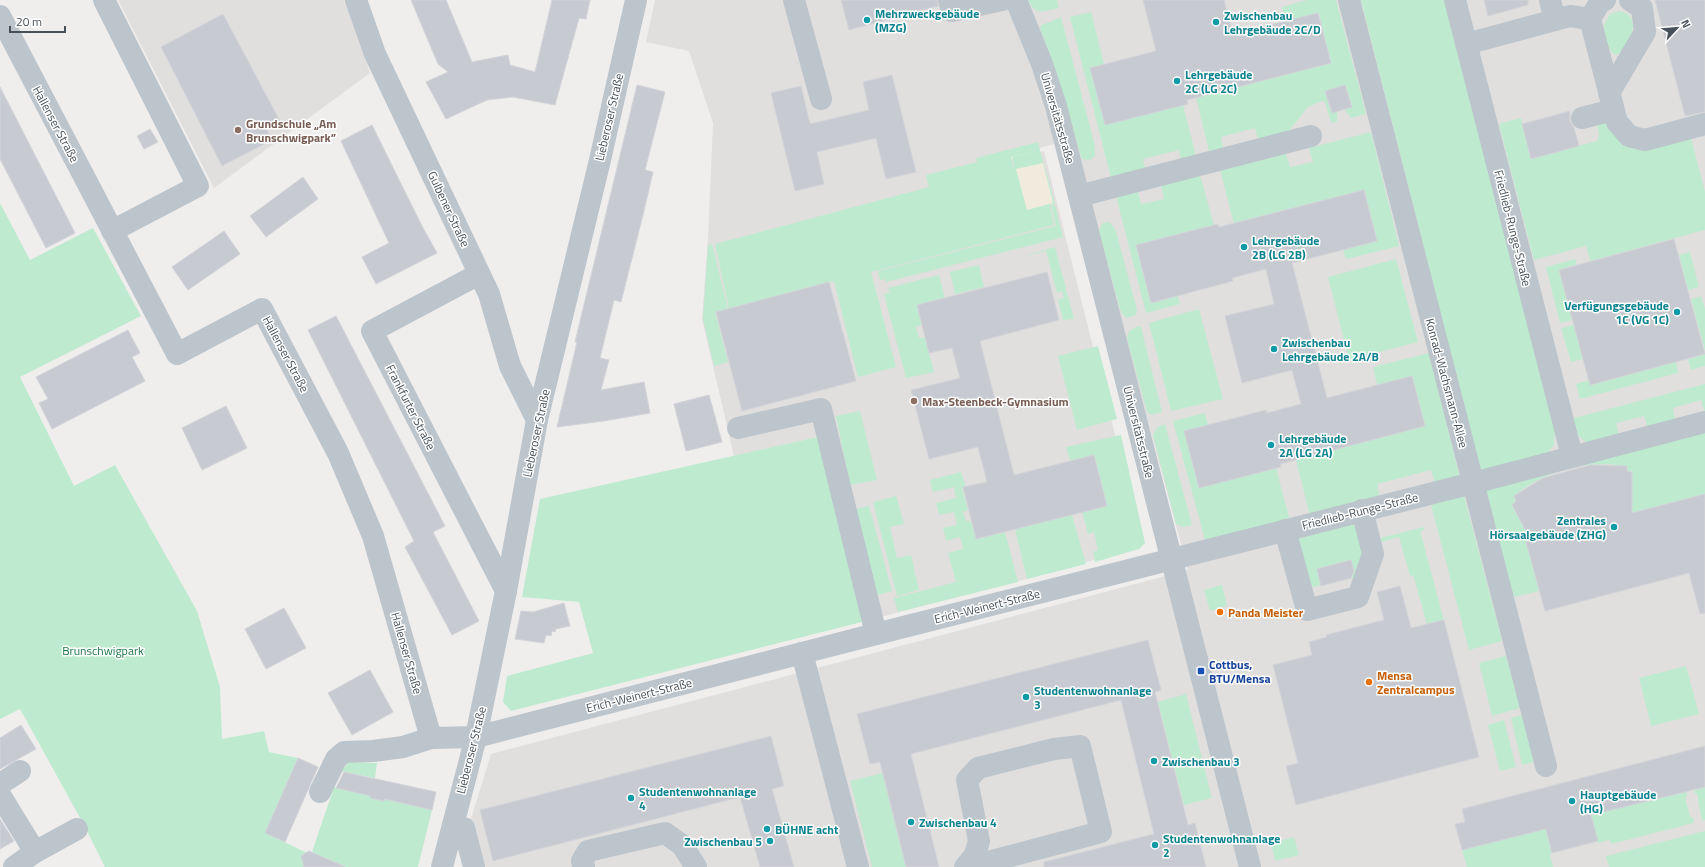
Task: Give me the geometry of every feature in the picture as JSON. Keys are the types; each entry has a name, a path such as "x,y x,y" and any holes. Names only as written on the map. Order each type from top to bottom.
{"street":[{"path":"104,0 198,186 112,231"},
{"name":"Gulbener Straße","path":"356,0 376,54 489,294 510,366 537,420"},
{"name":"Lieberoser Straße","path":"442,867 476,737 506,591 537,420 600,160 636,0"},
{"path":"794,0 821,100"},
{"path":"949,0 952,11 1002,0"},
{"name":"Universitätsstraße","path":"1016,0 1042,64 1053,98 1250,867"},
{"name":"Konrad-Wachsmann-Allee","path":"1349,0 1546,766"},
{"name":"Friedlieb-Runge-Straße","path":"1455,0 1572,456"},
{"path":"1605,0 1600,2 1590,19 1617,122 1630,136 1644,140 1705,124"},
{"path":"1582,118 1611,102 1645,32 1642,8 1630,0"},
{"path":"1466,44 1552,10 1570,16 1590,19"},
{"name":"Hallenser Straße","path":"0,16 177,354 262,309 338,453 373,536 431,738"},
{"path":"1079,196 1311,136"},
{"name":"Frankfurter Straße","path":"479,274 372,331 506,591"},
{"path":"738,428 821,409 876,634"},
{"name":"Friedlieb-Runge-Straße","path":"1171,560 1705,422"},
{"path":"1285,530 1307,610 1358,597 1373,554 1362,510"},
{"name":"Erich-Weinert-Straße","path":"476,737 1171,560"},
{"path":"802,653 858,867"},
{"path":"320,792 336,759 344,752 373,751 403,747 431,738 476,737"},
{"path":"964,867 976,855 979,841 967,780 978,768 1054,749 1080,746 1101,832 970,867"},
{"path":"0,784 20,772"},
{"path":"0,795 35,852"},
{"path":"453,825 464,828 474,867"},
{"path":"14,867 35,852 77,829"},
{"path":"584,867 582,861 588,851 665,833 682,845 696,867"}],"shaded area":[{"name":"Grundschule „Am Brunschwigpark”","path":"118,0 346,0 370,73 214,188"},
{"path":"655,0 1705,0 1705,867 482,867 470,822 491,754 1188,570 1072,139 970,167 971,170 1044,151 1143,546 1019,581 865,621 822,436 734,456 702,319 708,239 713,123 689,51 646,42"}],"green space":[{"path":"1028,0 1057,0 1059,8 1040,12 1034,9"},
{"path":"1307,0 1336,0 1366,114 1351,118 1344,109 1352,107 1345,85 1325,91 1332,113 1337,111 1337,122 1331,123 1325,102 1322,101 1308,107 1288,132 1259,143 1255,128 1221,137 1224,151 1210,155 1196,98 1331,63 1319,13 1286,21 1282,7"},
{"path":"1361,0 1445,0 1555,431 1554,445 1548,453 1481,473"},
{"path":"1619,11 1627,14 1632,19 1633,26 1632,33 1625,48 1620,53 1615,55 1608,46 1604,25 1610,14"},
{"path":"1091,12 1104,64 1090,68 1183,105 1197,160 1182,163 1179,150 1143,159 1146,173 1112,182 1070,17"},
{"path":"1061,17 1095,146 1095,156 1090,160 1082,159 1057,74 1040,27"},
{"path":"1521,118 1532,159 1597,141 1599,136 1597,123 1607,121 1610,128 1690,134 1705,192 1705,230 1590,261 1586,246 1534,260 1499,124"},
{"path":"1371,132 1399,246 1346,259 1343,250 1377,241 1364,190 1234,224 1220,170 1286,154 1290,167 1313,162 1309,148"},
{"path":"1038,142 1055,204 1050,205 1054,225 871,272 896,367 858,377 834,281 729,309 715,244 929,187 926,175 977,162 976,158","holes":["1040,150 1012,157 1014,166 965,178 1013,166 1011,157"]},
{"path":"1200,175 1214,225 1136,245 1151,303 1178,296 1180,304 1146,313 1116,196 1138,190 1141,204 1164,199 1161,184"},
{"name":"Brunschwigpark","path":"0,203 30,260 93,228 141,316 20,377 74,486 115,465 197,611 220,687 222,739 264,731 269,752 298,758 266,833 307,853 306,867 105,867 84,825 20,709 0,719"},
{"path":"1055,205 1063,237 886,282 885,279 880,280 878,271 1056,226 1051,206"},
{"path":"1110,222 1116,231 1137,310 1136,315 1127,318 1123,315 1120,309 1099,231 1102,224"},
{"path":"712,244 728,309 715,312 728,362 714,366 703,319 708,245"},
{"path":"1055,247 1074,319 1063,320 1058,300 1064,298 1062,291 1057,293 1046,251 1018,258"},
{"path":"1690,252 1699,287 1688,290 1679,255"},
{"path":"1396,259 1418,342 1349,360 1328,277"},
{"path":"1575,259 1577,265 1559,270 1572,320 1560,323 1546,267"},
{"path":"979,265 984,287 955,294 950,272"},
{"path":"939,275 945,298 917,306 922,325 916,327 919,338 925,337 934,372 906,378 884,294 890,292 888,288"},
{"path":"1701,296 1705,309 1705,351 1691,299"},
{"path":"1199,309 1223,399 1171,411 1149,323"},
{"path":"1574,325 1583,359 1571,362 1561,328"},
{"path":"1139,326 1141,327 1162,412 1152,415 1147,412 1127,338 1129,331"},
{"path":"1098,346 1117,419 1077,430 1058,356"},
{"path":"1429,353 1460,478 1435,484 1431,470 1377,484 1380,498 1310,516 1296,460 1425,426 1412,376 1377,385 1373,367"},
{"path":"1705,354 1705,366 1691,370 1688,359"},
{"path":"1676,362 1678,373 1580,399 1576,384 1589,380 1590,385"},
{"path":"1705,384 1705,414 1701,400 1673,408 1676,422 1648,429 1644,416 1616,423 1619,437 1588,442 1580,436 1570,419"},
{"path":"860,411 877,480 850,485 836,416"},
{"path":"1205,413 1208,425 1184,431 1199,488 1276,468 1290,521 1206,544 1173,421"},
{"path":"1165,424 1192,525 1182,527 1176,524 1153,435 1157,427"},
{"path":"1705,432 1705,494 1632,513 1632,472 1627,471 1626,466 1596,464 1567,469 1553,474 1526,487 1514,496 1516,501 1512,505 1531,541 1526,542 1539,591 1514,597 1485,488"},
{"path":"1121,435 1145,543 1139,549 1095,562 1093,552 1098,550 1094,532 1088,534 1082,512 1107,506 1094,455 1070,461 1066,447"},
{"path":"822,436 862,622 511,711 503,702 507,676 593,653 579,602 522,597 540,499"},
{"path":"961,472 966,487 962,488 968,510 963,512 966,521 971,521 976,539 1005,532 1018,582 898,612 894,598 956,582 948,553 963,549 960,537 946,541 943,528 957,525 954,512 939,515 936,503 956,498 954,487 933,492 930,480"},
{"path":"1463,492 1502,641 1469,650 1430,501"},
{"path":"896,496 904,524 890,527 897,558 911,555 919,590 897,596 873,502"},
{"path":"869,506 892,591 873,596 856,509"},
{"path":"1072,515 1086,564 1027,579 1015,529"},
{"path":"1357,521 1367,551 1356,577 1310,588 1296,544 1299,536"},
{"path":"1424,527 1424,530 1420,531 1444,620 1427,624 1413,575 1410,576 1399,537 1381,542 1380,538"},
{"path":"1222,585 1227,606 1210,611 1204,590"},
{"path":"1506,656 1520,708 1492,716 1479,663"},
{"path":"1686,666 1699,714 1651,726 1639,678"},
{"path":"1186,694 1212,798 1184,805 1158,702"},
{"path":"1522,715 1534,762 1522,765 1511,718"},
{"path":"1504,720 1516,767 1500,771 1488,725"},
{"path":"349,762 377,763 375,778 341,771"},
{"path":"882,773 906,867 872,867 850,781"},
{"path":"334,787 371,796 371,798 384,801 385,799 432,810 418,867 346,867 312,852"},
{"path":"1705,787 1705,820 1702,820 1697,794 1695,794 1694,790"},
{"path":"1686,792 1687,796 1685,797 1690,817 1693,817 1694,823 1611,844 1610,840 1598,843 1591,815"},
{"path":"1546,829 1552,853 1550,854 1553,867 1467,867 1462,850"},
{"path":"1705,831 1705,867 1609,867 1606,856"},
{"path":"1294,837 1299,855 1275,861 1271,843"}],"sand":[{"path":"1043,163 1053,203 1027,210 1016,169"}],"building":[{"path":"411,0 446,0 472,62 508,55 510,65 535,72 552,0 590,0 586,19 579,18 555,105 513,97 487,100 446,119 426,82 448,72 438,64"},
{"name":"Mehrzweckgebäude (MZG)","path":"841,0 937,0 938,6 849,30"},
{"name":"Lehrgebäude 2C (LG 2C)","path":"1143,0 1224,0 1233,34 1318,13 1331,63 1187,100 1188,104 1105,125 1090,68 1156,51"},
{"path":"1484,0 1528,0 1528,5 1488,16"},
{"path":"1655,0 1705,0 1705,112 1685,116"},
{"path":"223,14 281,123 267,130 272,140 222,166 161,47"},
{"path":"892,75 916,172 886,179 876,138 817,152 824,184 795,191 771,93 801,86 810,124 869,110 863,82"},
{"path":"637,85 665,92 645,170 653,172 643,215 621,302 614,300 600,358 609,360 601,390 644,382 650,413 557,427 577,342 575,342"},
{"path":"1345,85 1352,107 1332,113 1325,91"},
{"path":"0,87 75,233 46,248 0,159"},
{"path":"1570,111 1570,121 1574,128 1579,146 1531,159 1522,124"},
{"path":"372,125 437,253 376,284 362,257 389,243 341,141"},
{"path":"150,129 158,142 144,149 137,136"},
{"path":"303,177 318,199 266,237 250,216"},
{"path":"1364,190 1377,241 1292,263 1327,398 1412,376 1425,426 1280,464 1281,467 1199,488 1184,431 1266,410 1267,413 1301,404 1292,370 1242,383 1225,316 1274,304 1266,269 1232,278 1233,281 1151,303 1136,245 1218,224 1219,227"},
{"path":"224,231 240,254 188,290 172,267"},
{"name":"Verfügungsgebäude 1C (VG 1C)","path":"1674,239 1705,354 1590,385 1559,270"},
{"path":"1047,272 1059,320 980,341 1014,475 1094,455 1107,506 976,539 963,487 987,482 978,447 929,459 911,390 960,378 952,348 929,353 917,305"},
{"path":"829,282 856,381 742,411 716,312"},
{"path":"336,316 445,526 433,532 479,621 452,635 405,547 414,541 308,330"},
{"path":"128,330 140,353 132,357 145,381 52,429 39,403 48,399 36,377"},
{"path":"709,395 722,442 686,451 674,404"},
{"path":"226,406 247,448 202,470 182,428"},
{"name":"Zentrales Hörsaalgebäude (ZHG)","path":"1590,465 1627,466 1627,471 1632,472 1632,513 1705,494 1705,613 1700,614 1689,573 1545,611 1526,542 1531,541 1512,505 1516,501 1514,496 1543,478"},
{"path":"1351,560 1354,571 1351,578 1321,586 1317,569"},
{"name":"Mensa Zentralcampus","path":"1400,586 1411,628 1444,620 1479,757 1296,805 1286,766 1298,763 1273,665 1312,655 1309,642 1327,637 1326,635 1384,620 1377,592"},
{"path":"564,603 570,626 556,629 555,632 552,631 551,636 546,635 544,643 515,639 521,611 533,612"},
{"path":"284,608 306,648 266,669 245,629"},
{"path":"1148,640 1161,690 1155,692 1188,825 1195,823 1206,867 1044,867 1044,862 1154,834 1121,700 911,754 939,867 906,867 880,762 870,764 857,714"},
{"path":"370,670 393,712 352,735 328,693"},
{"path":"21,725 36,749 0,769 0,738"},
{"name":"Studentenwohnanlage 4","path":"771,736 784,786 772,789 794,867 760,867 740,797 493,861 480,810"},
{"name":"Hauptgebäude (HG)","path":"1705,746 1705,787 1591,815 1598,841 1552,853 1546,829 1462,850 1455,824 1465,822 1462,809"},
{"path":"298,758 318,767 285,842 265,833"},
{"path":"344,772 436,792 432,810 385,799 384,801 370,798 371,796 336,788"},
{"path":"0,819 14,841 0,849"},
{"path":"309,851 346,867 304,867 301,856"}],"place":[{"name":"Mehrzweckgebäude (MZG)","path":"867,20"},
{"name":"Zwischenbau Lehrgebäude 2C/D","path":"1216,22"},
{"name":"Lehrgebäude 2C (LG 2C)","path":"1177,81"},
{"name":"Grundschule „Am Brunschwigpark”","path":"238,130"},
{"name":"Lehrgebäude 2B (LG 2B)","path":"1244,247"},
{"name":"Verfügungsgebäude 1C (VG 1C)","path":"1677,312"},
{"name":"Zwischenbau Lehrgebäude 2A/B","path":"1274,349"},
{"name":"Max-Steenbeck-Gymnasium","path":"914,401"},
{"name":"Lehrgebäude 2A (LG 2A)","path":"1271,445"},
{"name":"Zentrales Hörsaalgebäude (ZHG)","path":"1614,527"},
{"name":"Panda Meister","path":"1220,612"},
{"name":"Cottbus, BTU/Mensa","path":"1201,671"},
{"name":"Mensa Zentralcampus","path":"1369,682"},
{"name":"Studentenwohnanlage 3","path":"1026,697"},
{"name":"Zwischenbau 3","path":"1154,761"},
{"name":"Studentenwohnanlage 4","path":"631,798"},
{"name":"Hauptgebäude (HG)","path":"1572,801"},
{"name":"Zwischenbau 4","path":"911,822"},
{"name":"BÜHNE acht","path":"767,829"},
{"name":"Zwischenbau 5","path":"770,841"},
{"name":"Studentenwohnanlage 2","path":"1155,845"}]}
